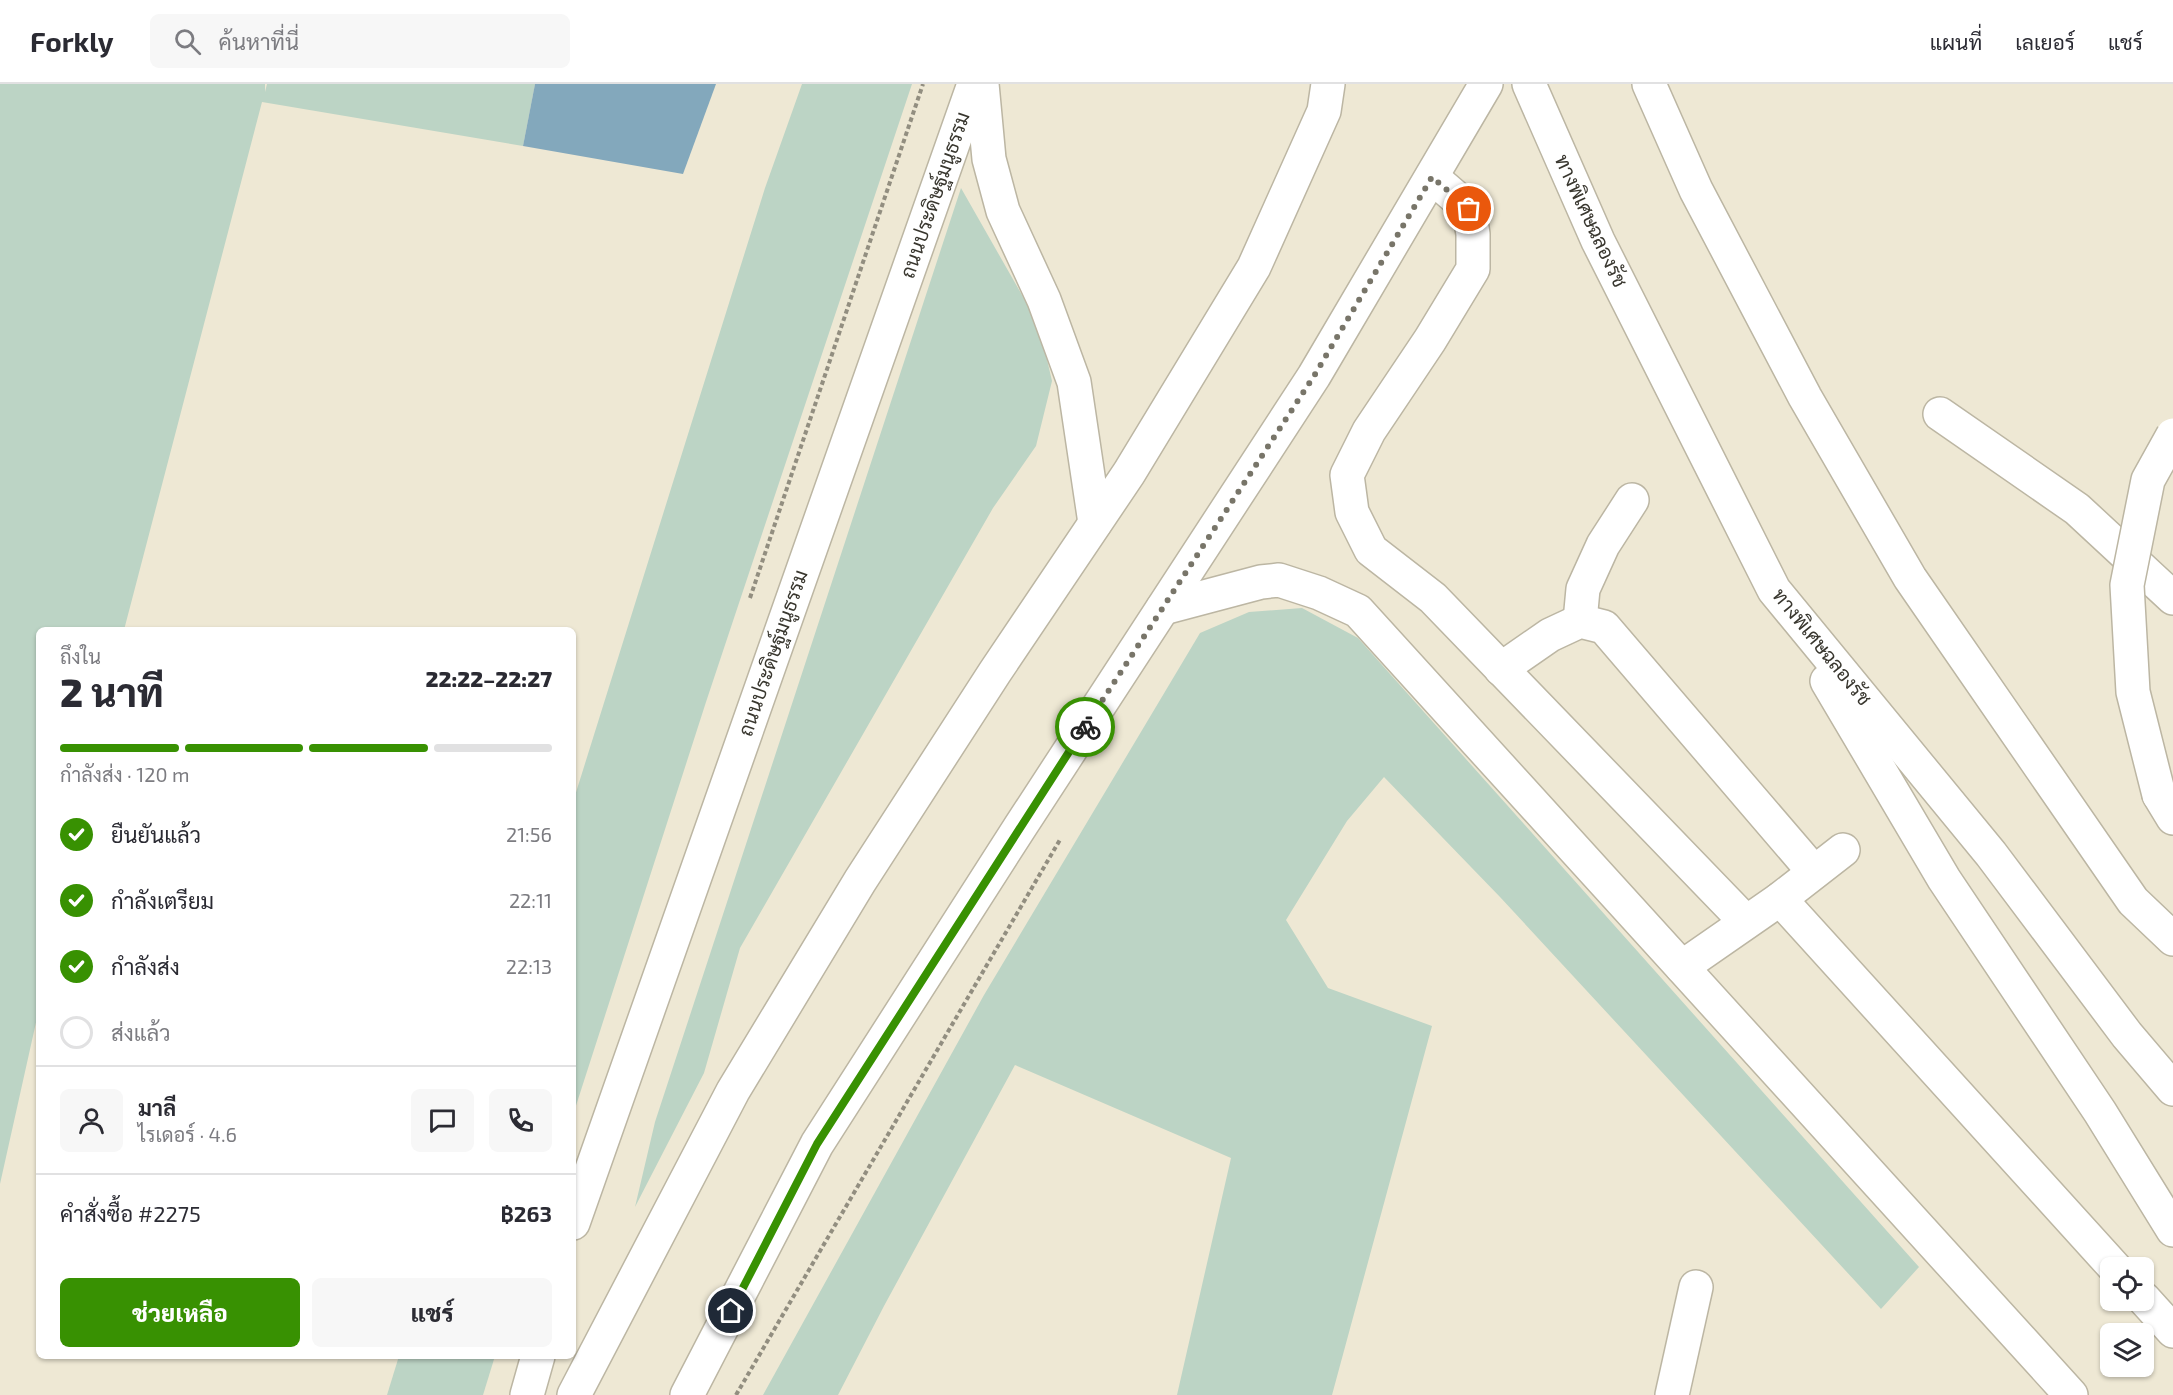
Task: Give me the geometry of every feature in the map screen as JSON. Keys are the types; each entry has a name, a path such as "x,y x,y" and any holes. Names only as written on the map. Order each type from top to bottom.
{"main road":[{"name":"ถนนประดิษฐ์มนูธรรม","path":"576,1214 974,84"},
{"path":"982,84 989,159 1003,211 1044,300 1074,382 1095,523"},
{"path":"574,1395 733,1091 860,881 995,672 1129,473 1254,267 1324,111 1328,84"},
{"path":"687,1395 817,1144 1314,376 1486,84"},
{"name":"ทางพิเศษฉลองรัช","path":"1529,84 1598,241 1774,590 1991,854 2127,1035 2173,1089"},
{"path":"1649,84 1696,190 1805,397 1910,578 2133,901 2173,939"},
{"path":"1432,177 1469,209 1473,234 1473,269 1430,340 1369,431 1347,475 1352,512 1371,550 1433,598 1746,922"},
{"path":"1940,414 2077,509 2173,591"},
{"path":"2173,435 2148,480 2127,585 2133,692 2159,795 2173,818"},
{"path":"1580,621 1583,589 1603,545 1632,500"},
{"path":"1163,608 1261,582 1279,580 1319,593 1358,611 2071,1395"},
{"path":"1774,590 1944,879 2100,1112 2173,1230"},
{"path":"1502,669 1550,635 1580,621 1604,627 1814,872"},
{"path":"1682,967 1780,899 1843,850"},
{"path":"1780,899 2105,1257"},
{"path":"1672,1395 1696,1287"},
{"path":"2154,1310 2173,1331"},
{"path":"527,1395 537,1359"}],"green space":[{"path":"0,84 265,84 265,92 267,84 535,84 523,146 262,102 125,627 36,627 36,1022 0,1184"},
{"path":"802,84 912,84 706,702 576,1106 576,792 765,188"},
{"path":"961,188 1039,325 1052,381 1036,446 993,508 740,948 704,1073 635,1207 655,1122"},
{"path":"1302,608 1358,638 1919,1267 1881,1309 1500,897 1384,777 1347,821 1286,920 1328,988 1432,1026 1332,1395 1177,1395 1231,1158 1015,1065 838,1395 763,1395 984,995 1200,633 1249,612"},
{"path":"398,1359 494,1359 483,1395 387,1395"}],"water":[{"path":"535,84 716,84 683,174 523,146"}],"way so far":[{"path":"1085,727 1314,376 1432,177 1469,209"}],"route":[{"path":"731,1311 817,1144 1085,727"}]}
